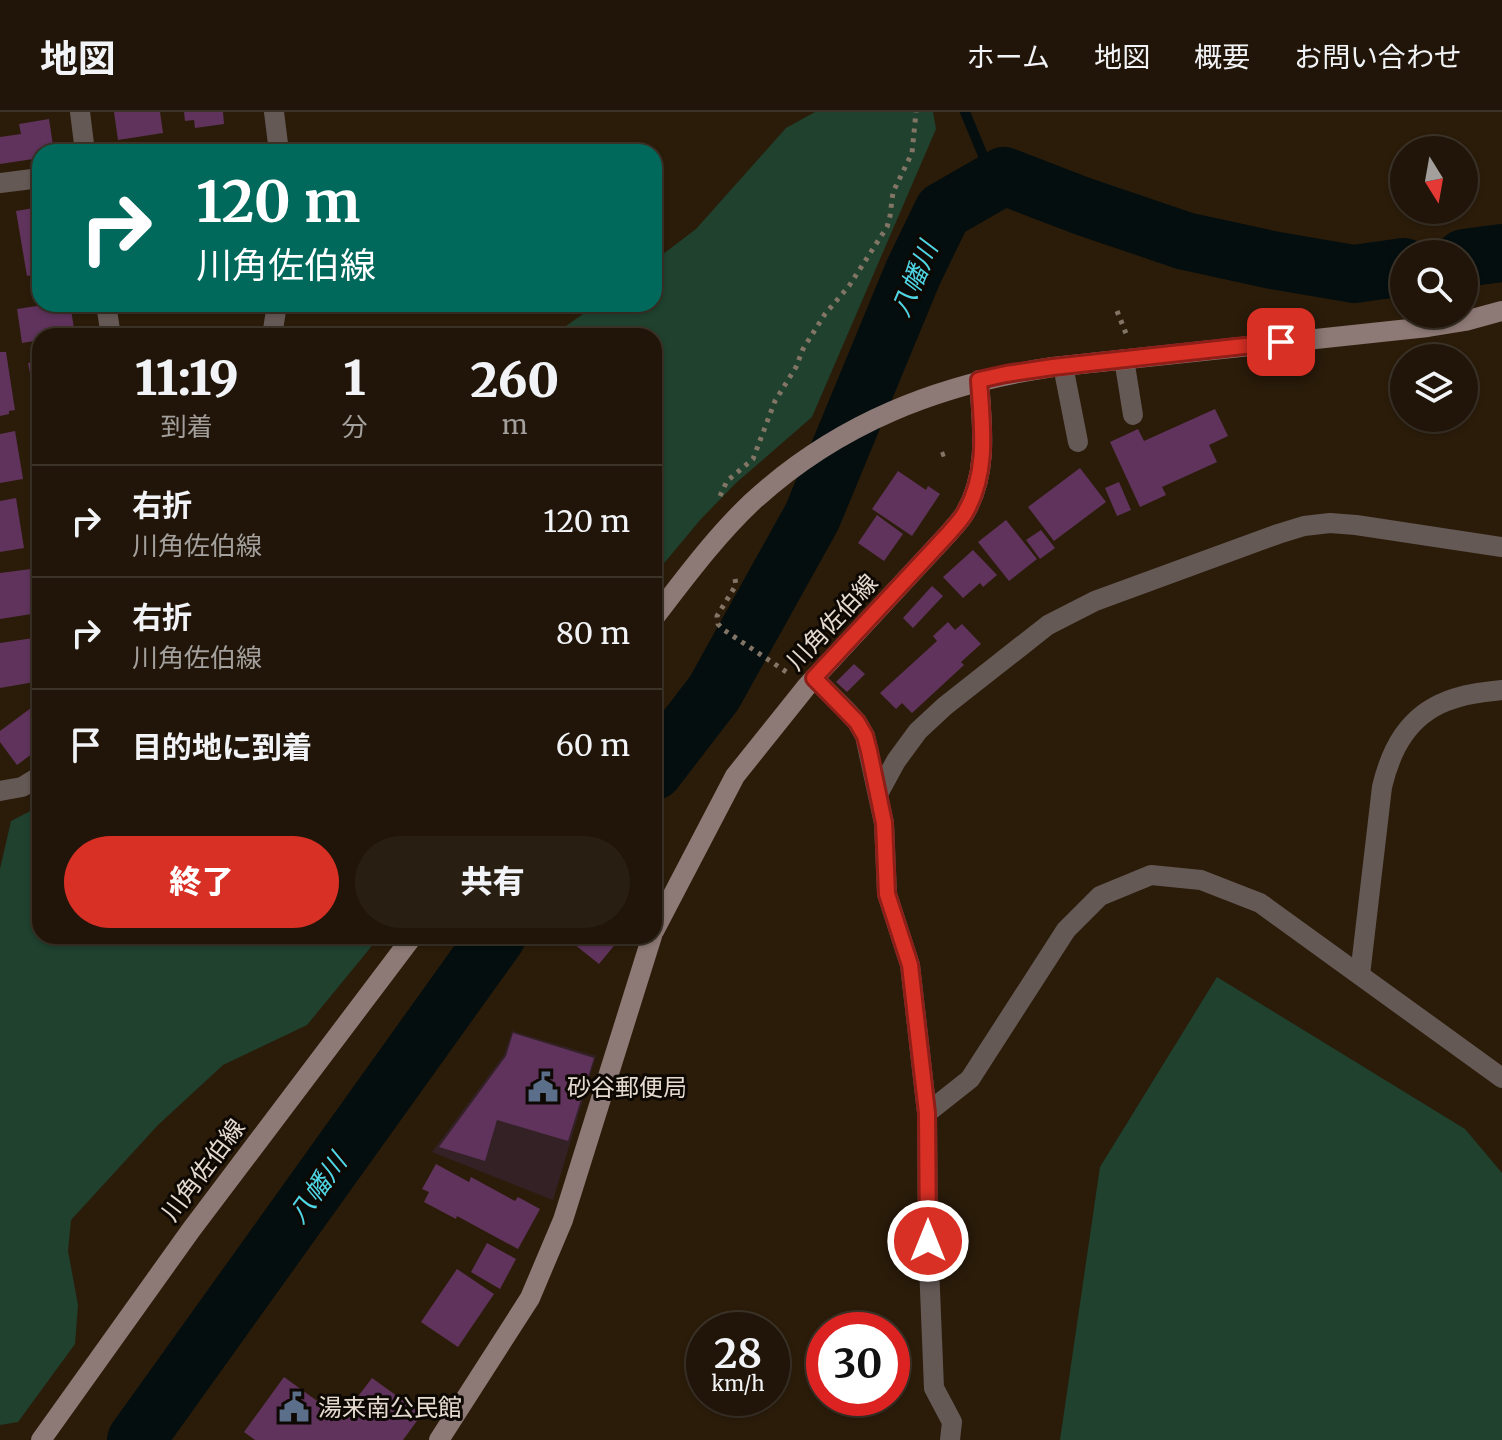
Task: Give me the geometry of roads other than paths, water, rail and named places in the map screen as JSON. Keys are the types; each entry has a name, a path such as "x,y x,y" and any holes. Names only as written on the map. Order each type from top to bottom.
{"main road":[{"path":"662,608 719,536 764,492 829,444 870,420 912,402 1006,374 1428,327 1502,311"},
{"name":"川角佐伯線","path":"662,917 735,776 814,678 965,513 982,467 979,380"},
{"name":"川角佐伯線","path":"41,1440 191,1230 407,944"},
{"name":"川角佐伯線","path":"439,1440 530,1298 563,1220 650,944"}],"street":[{"path":"80,112 84,144"},
{"path":"274,112 278,144"},
{"path":"0,183 32,179"},
{"path":"1124,359 1133,415"},
{"path":"1063,366 1078,442"},
{"path":"878,794 896,761 918,731 945,706 1048,625 1095,601 1304,526 1330,523 1356,525 1502,547"},
{"path":"814,678 857,722 865,736 884,823 887,894 910,965 927,1113 934,1388 952,1422 950,1440"},
{"path":"1360,975 1382,787 1389,759 1402,735 1422,715 1447,701 1502,690"},
{"path":"0,791 22,787 32,781"},
{"path":"927,1113 970,1079 1066,930 1100,896 1151,875 1201,880 1260,903 1502,1078"}],"waterway":[{"path":"965,112 994,182"},
{"name":"八幡川","path":"662,761 714,693 812,517 913,273 943,211 1004,176 1185,241 1354,274 1390,269"},
{"name":"八幡川","path":"1478,256 1502,253"},
{"name":"八幡川","path":"136,1440 491,944"}],"place":[{"name":"砂谷郵便局","path":"543,1087"},
{"name":"湯来南公民館","path":"294,1407"}]}
